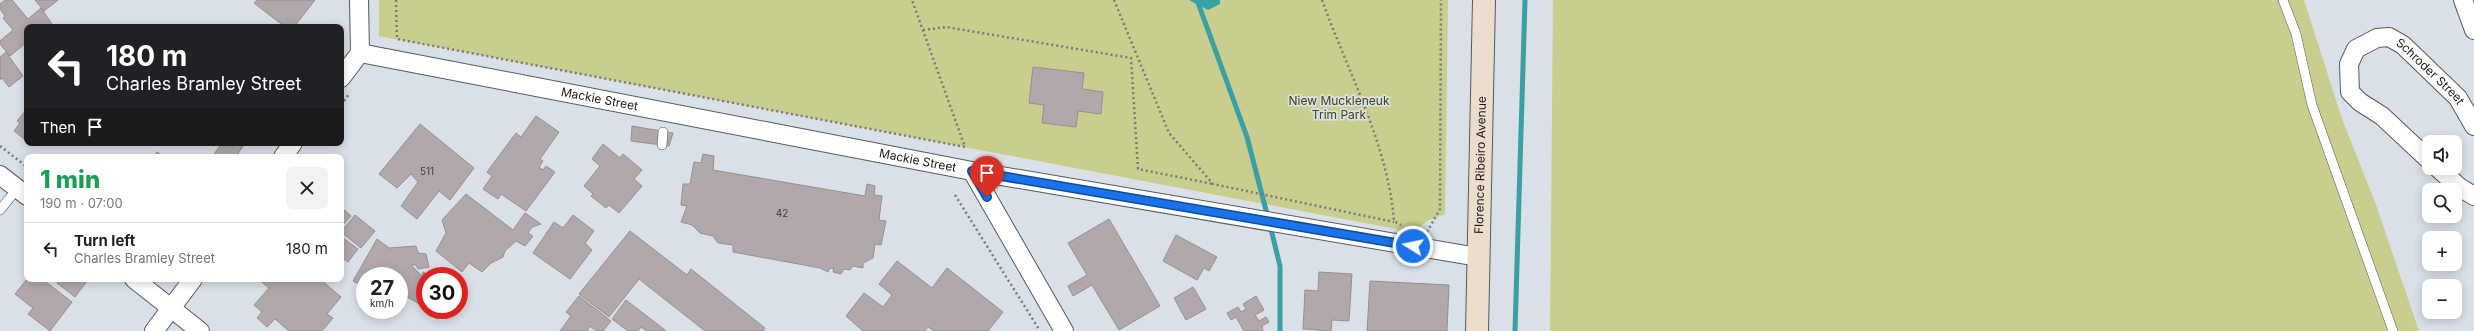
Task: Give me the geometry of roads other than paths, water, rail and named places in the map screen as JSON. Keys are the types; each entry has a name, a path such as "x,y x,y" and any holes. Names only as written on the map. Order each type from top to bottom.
{"main road":[{"name":"Florence Ribeiro Avenue","path":"1478,331 1478,257 1484,0"}],"street":[{"path":"344,74 360,53 359,0"},
{"path":"2463,0 2474,30"},
{"name":"Schroder Street","path":"2422,153 2382,116 2360,102 2350,92 2349,64 2356,50 2377,38 2389,37 2403,45 2458,98 2474,126"},
{"name":"Mackie Street","path":"360,53 972,171 1478,257"},
{"path":"972,171 1064,331"},
{"path":"0,175 22,192"},
{"path":"2446,175 2459,187 2474,196"},
{"path":"138,282 200,331"},
{"path":"154,331 191,282"}],"lane":[{"path":"2283,0 2296,34 2312,105 2393,331"},
{"path":"662,145 663,132"},
{"path":"0,210 22,192"}],"water":[{"path":"1189,0 1220,0 1220,4 1208,10"}],"waterway":[{"path":"1197,0 1247,137 1268,218"},
{"path":"1515,331 1525,0"},
{"path":"1270,225 1280,266 1280,331"}],"park label":[{"name":"Niew Muckleneuk Trim Park","path":"1339,108"}]}
